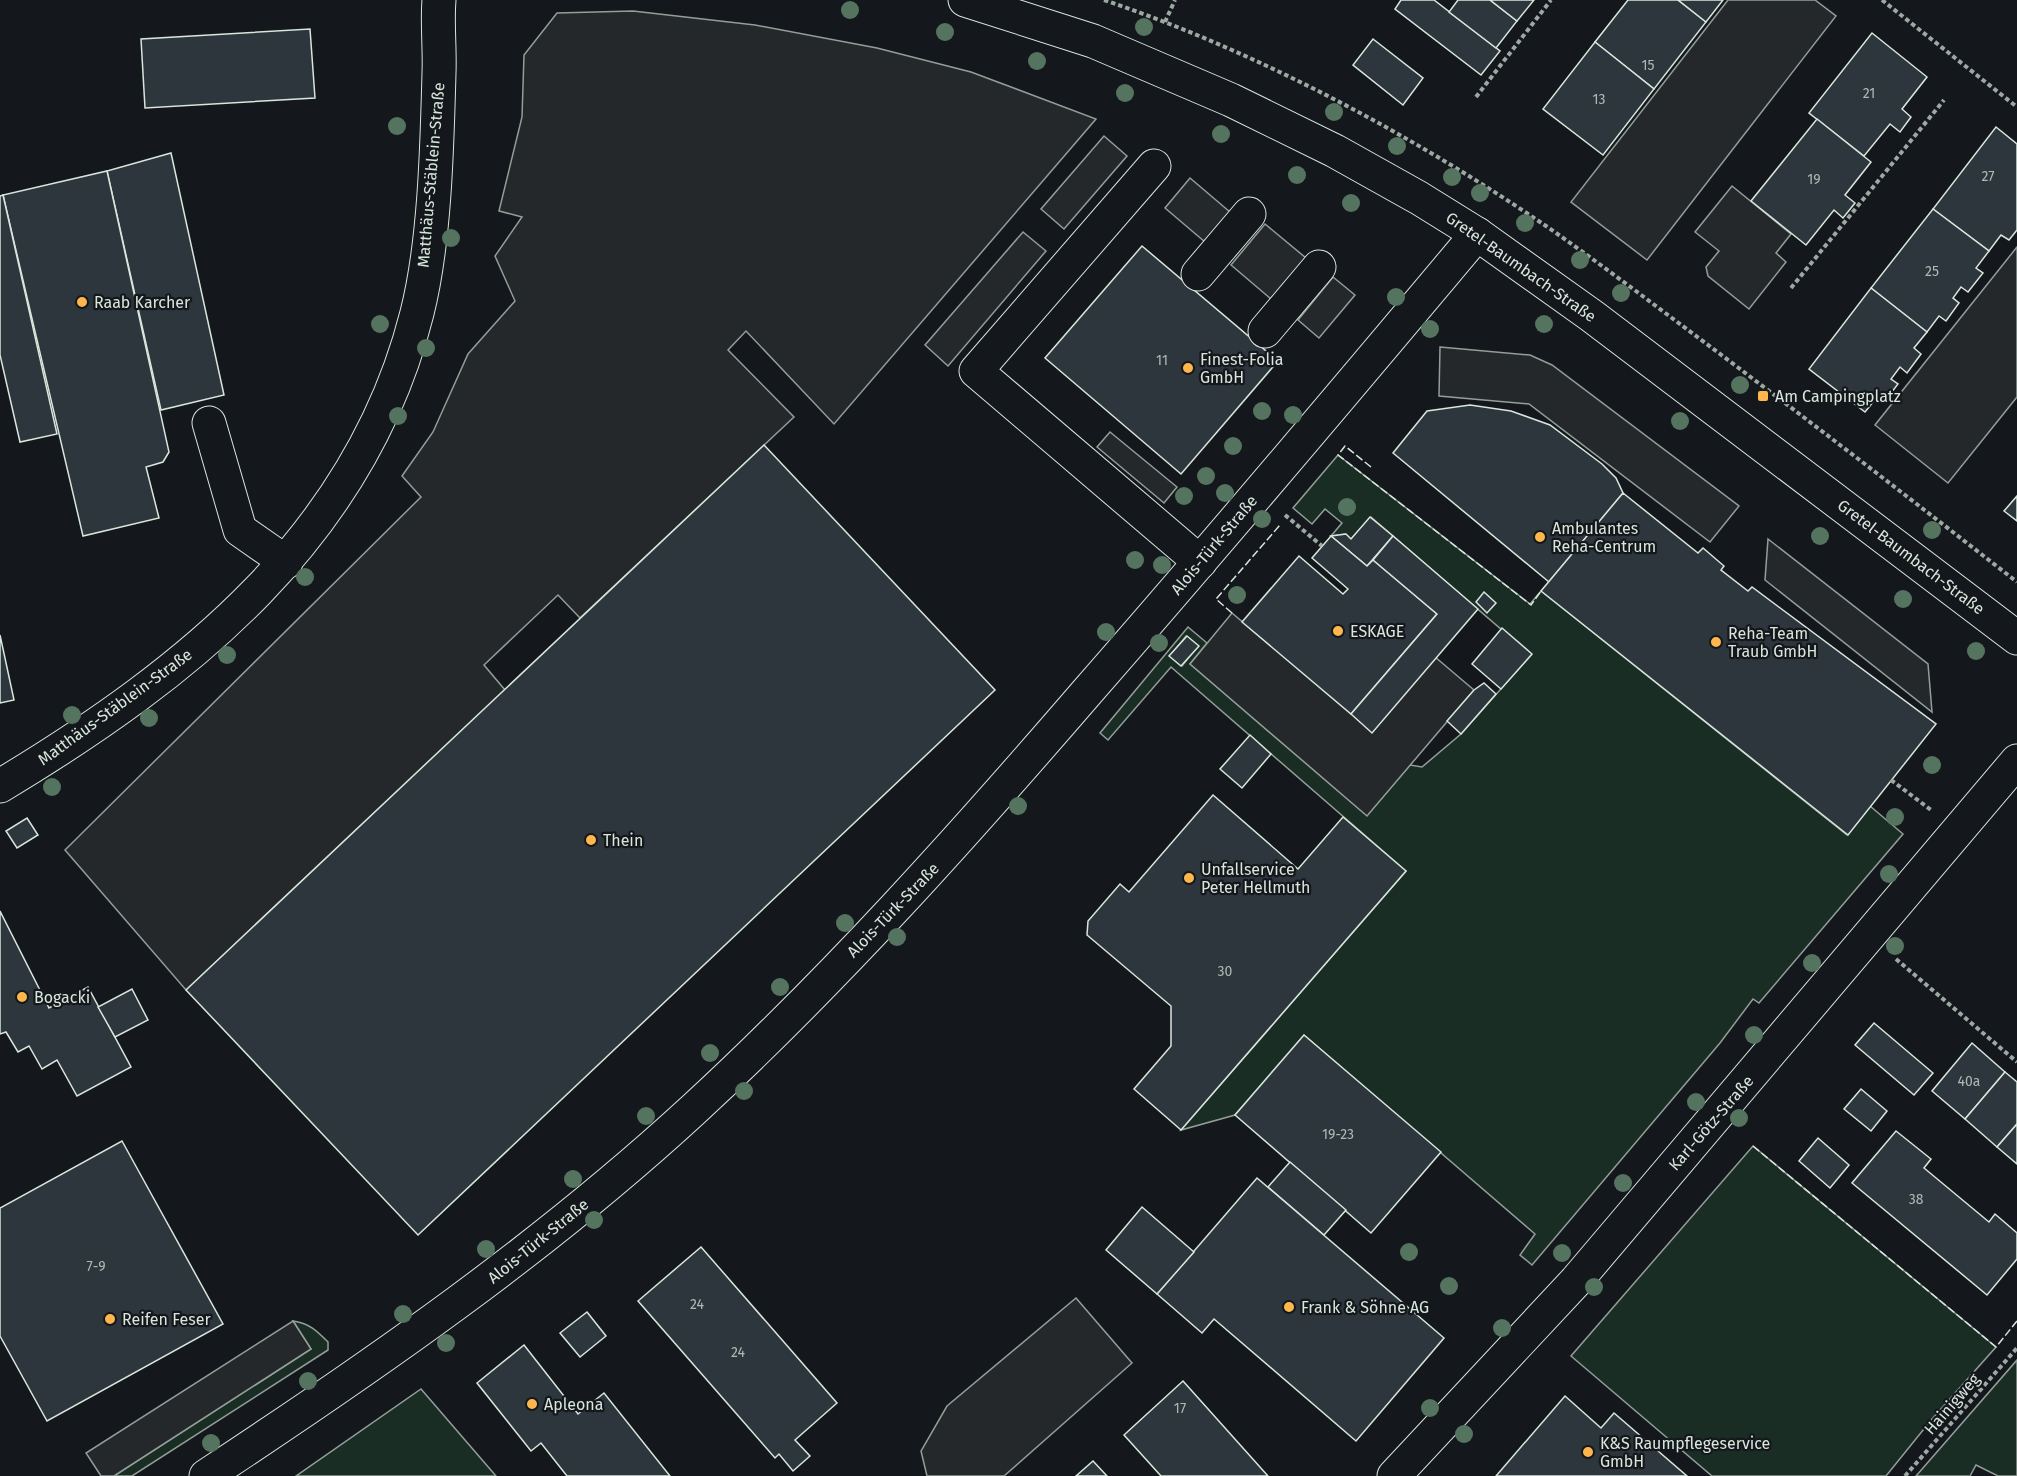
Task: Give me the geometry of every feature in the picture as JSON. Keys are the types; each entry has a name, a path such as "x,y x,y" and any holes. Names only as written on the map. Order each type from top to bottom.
{"street":[{"name":"Matthäus-Stäblein-Straße","path":"0,786 157,681 201,645 302,544 351,474 388,399 417,313 429,235 439,72 439,0"},
{"name":"Gretel-Baumbach-Straße","path":"965,0 1093,41 1231,99 1335,151 1477,234 1592,316 2017,638"},
{"path":"1154,166 976,371 1200,562"},
{"path":"1198,274 1250,214"},
{"name":"Alois-Türk-Straße","path":"206,1476 363,1372 500,1273 600,1192 693,1110 814,993 967,832 1200,562 1477,234"},
{"path":"1265,331 1319,267"},
{"path":"209,423 240,530 286,562"},
{"name":"Karl-Götz-Straße","path":"1394,1476 1576,1281 2017,761"}],"path":[{"path":"1165,22 1175,0"},
{"path":"1476,97 1551,0"},
{"path":"1882,0 2017,107"},
{"path":"1791,288 1944,100"},
{"path":"1282,513 1322,546"},
{"path":"1891,780 1931,810"},
{"path":"1896,959 2017,1062"},
{"name":"Hainigweg","path":"1905,1476 2017,1348"}],"green space":[{"path":"1338,455 1530,604 1541,591 1847,835 1870,806 1903,834 1759,1003 1753,999 1720,1043 1532,1265 1520,1255 1535,1234 1304,1035 1235,1115 1181,1130 1406,871 1171,667 1108,740 1100,733 1188,627 1207,643 1190,664 1367,815 1410,765 1422,767 1461,734 1531,655 1371,517 1351,539 1345,534 1331,536 1342,523 1325,509 1312,524 1293,508","holes":["1186,636 1198,646 1182,666 1170,656"]},
{"path":"1753,1146 1996,1347 1932,1419 1886,1476 1712,1476 1571,1356"},
{"path":"293,1321 316,1331 328,1342 328,1350 132,1476 114,1476 311,1349"},
{"path":"2017,1360 2017,1476 1998,1476 1976,1465 1970,1476 1916,1476"},
{"path":"421,1389 496,1476 296,1476"}],"shaded area":[{"path":"1728,0 1815,0 1836,16 1647,260 1571,202"},
{"path":"633,11 755,25 877,48 971,72 1096,119 834,424 746,331 728,350 794,417 580,618 558,595 484,665 505,690 186,990 65,850 421,497 402,476 433,432 468,354 515,301 495,256 522,217 499,211 522,117 524,55 557,13"},
{"path":"1104,136 1127,156 1064,229 1041,209"},
{"path":"1190,178 1230,212 1205,242 1165,208"},
{"path":"1732,186 1791,234 1776,253 1786,262 1749,309 1708,276 1706,267 1719,251 1695,232"},
{"path":"1265,224 1306,258 1271,299 1231,265"},
{"path":"1023,232 1046,251 948,366 925,345"},
{"path":"2017,247 2017,397 1948,483 1875,425"},
{"path":"1333,277 1355,295 1319,338 1298,320"},
{"path":"1440,347 1530,355 1552,365 1739,506 1710,542 1529,404 1439,396"},
{"path":"1110,432 1177,487 1164,503 1097,447"},
{"path":"1768,539 1928,664 1932,712 1765,580"},
{"path":"1232,613 1351,714 1415,640 1474,690 1367,816 1190,664"},
{"path":"1076,1298 1132,1363 1004,1476 927,1476 921,1451 947,1406"},
{"path":"293,1321 311,1349 114,1476 101,1476 86,1453"}],"building":[{"path":"1401,0 1434,0 1500,51 1481,75 1395,9"},
{"path":"1458,0 1490,0 1517,21 1496,48 1449,12"},
{"path":"1490,0 1534,0 1517,21"},
{"path":"1628,0 1678,0 1706,22 1654,89 1595,42"},
{"path":"1678,0 1723,0 1706,22"},
{"path":"310,29 315,98 145,108 141,39"},
{"path":"1872,33 1927,77 1902,109 1911,117 1900,132 1890,124 1864,156 1809,113"},
{"path":"1373,39 1423,78 1403,105 1353,65"},
{"path":"1595,42 1654,89 1603,155 1543,109"},
{"path":"1817,119 1871,162 1845,195 1855,203 1843,218 1834,210 1806,245 1751,201"},
{"path":"1996,127 2017,144 2017,230 2009,240 2001,235 1989,251 1933,209"},
{"path":"171,153 224,395 161,410 107,171"},
{"name":"Raab Karcher","path":"107,171 169,452 163,462 146,467 159,518 83,536 3,195"},
{"path":"3,195 57,434 20,442 0,355 0,196"},
{"path":"1933,209 1989,251 1976,268 1983,273 1968,292 1961,287 1953,298 1959,303 1946,321 1939,316 1927,332 1871,288"},
{"path":"1142,246 1278,361 1181,474 1045,358"},
{"path":"1871,288 1927,332 1914,348 1921,354 1907,373 1900,367 1891,379 1898,384 1884,402 1878,396 1865,412 1809,369"},
{"name":"Ambulantes Reha-Centrum","path":"1470,405 1511,411 1550,425 1602,464 1616,478 1623,493 1549,582 1393,453 1427,411"},
{"name":"Thein","path":"764,445 995,690 418,1235 186,990"},
{"name":"Reha-Team Traub GmbH","path":"1623,493 1698,553 1703,548 1724,566 1721,570 1748,591 1752,587 1936,724 1848,835 1541,591"},
{"path":"2017,496 2017,521 2004,511"},
{"path":"1370,517 1393,536 1367,566 1331,536 1346,534 1351,539"},
{"name":"ESKAGE","path":"1331,536 1367,566 1373,560 1437,614 1351,714 1242,622 1299,556 1343,594 1348,589 1312,558"},
{"path":"1393,536 1478,609 1372,733 1351,714 1437,614 1373,560"},
{"path":"1484,592 1496,603 1487,613 1476,602"},
{"path":"1502,628 1532,654 1501,689 1472,664"},
{"path":"0,635 14,700 0,703"},
{"path":"1187,636 1199,646 1181,666 1169,656"},
{"path":"1484,683 1496,694 1461,734 1447,721 1474,690"},
{"path":"1250,735 1271,754 1242,788 1220,769"},
{"path":"1213,795 1298,869 1343,817 1406,871 1181,1130 1134,1089 1171,1046 1171,1006 1087,935 1088,921 1120,884 1129,892"},
{"path":"27,818 38,835 17,848 6,831"},
{"name":"Bogacki","path":"0,911 49,1008 88,987 131,1067 77,1096 57,1060 42,1069 29,1046 18,1052 6,1032 0,1034"},
{"path":"132,989 148,1020 115,1037 98,1007"},
{"path":"1874,1023 1933,1073 1914,1095 1855,1045"},
{"path":"1304,1035 1441,1152 1371,1233 1235,1115"},
{"path":"1972,1043 2005,1072 1965,1119 1932,1091"},
{"path":"2005,1072 2017,1082 2017,1124 1997,1147 1965,1119"},
{"path":"1861,1089 1887,1111 1871,1131 1844,1109"},
{"path":"2017,1124 2017,1164 1997,1147"},
{"path":"1896,1131 1931,1159 1924,1168 1989,1222 1995,1214 2017,1233 2017,1259 1987,1295 1852,1183"},
{"path":"1818,1138 1849,1165 1830,1188 1799,1161"},
{"path":"122,1141 223,1324 47,1421 0,1336 0,1208"},
{"path":"1290,1162 1346,1210 1324,1235 1268,1187"},
{"name":"Frank & Söhne AG","path":"1257,1178 1444,1338 1356,1441 1214,1319 1202,1333 1157,1294"},
{"path":"1142,1207 1194,1252 1157,1294 1106,1250"},
{"path":"701,1247 837,1403 795,1440 810,1456 793,1471 779,1454 775,1458 638,1301"},
{"path":"587,1312 606,1336 580,1357 560,1333"},
{"name":"Apleona","path":"524,1345 578,1414 604,1393 670,1476 567,1476 541,1443 531,1451 477,1383"},
{"path":"1183,1381 1268,1476 1161,1476 1124,1435"},
{"name":"K&S Raumpflegeservice GmbH","path":"1565,1396 1601,1428 1614,1413 1687,1476 1496,1476"},
{"path":"1093,1461 1107,1476 1076,1476"}],"fence":[{"path":"1371,467 1345,446 1338,455 1531,605 1541,591"},
{"path":"1232,613 1216,599 1280,525"},
{"path":"1753,1146 1996,1347 2017,1321"}],"place":[{"name":"Raab Karcher","path":"82,302"},
{"name":"Finest-Folia GmbH","path":"1188,368"},
{"name":"Am Campingplatz","path":"1763,396"},
{"name":"Ambulantes Reha-Centrum","path":"1540,537"},
{"name":"ESKAGE","path":"1338,631"},
{"name":"Reha-Team Traub GmbH","path":"1716,642"},
{"name":"Thein","path":"591,840"},
{"name":"Unfallservice Peter Hellmuth","path":"1189,878"},
{"name":"Bogacki","path":"22,997"},
{"name":"Frank & Söhne AG","path":"1289,1307"},
{"name":"Reifen Feser","path":"110,1319"},
{"name":"Apleona","path":"532,1404"},
{"name":"K&S Raumpflegeservice GmbH","path":"1588,1452"}]}
